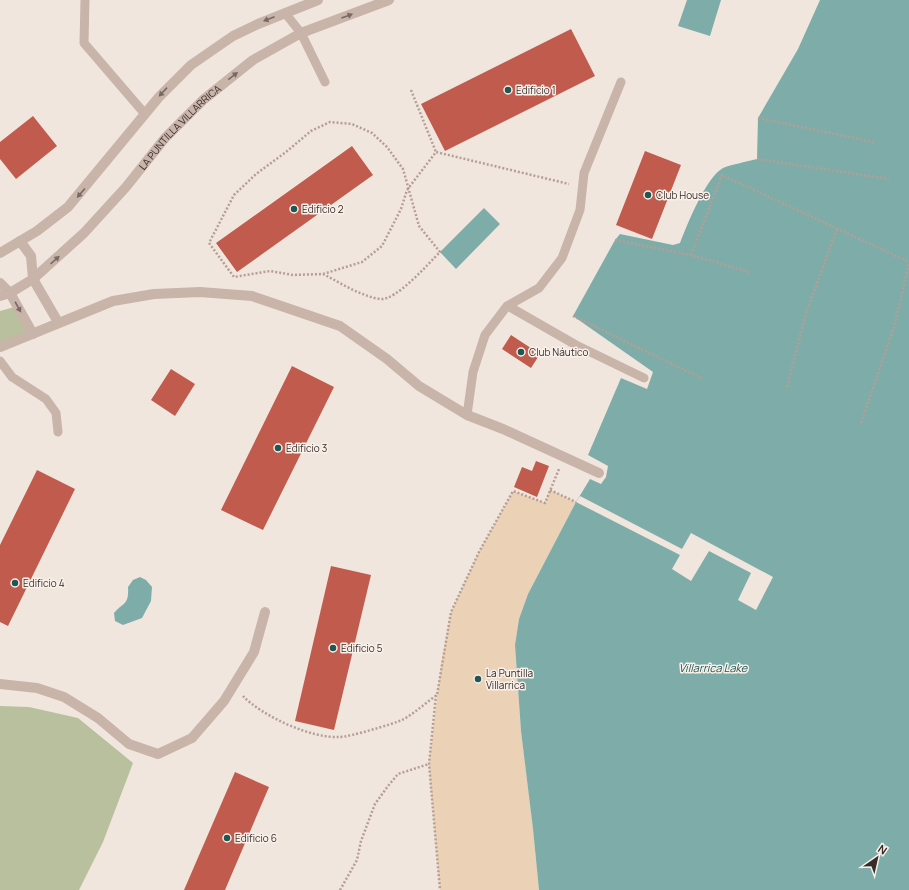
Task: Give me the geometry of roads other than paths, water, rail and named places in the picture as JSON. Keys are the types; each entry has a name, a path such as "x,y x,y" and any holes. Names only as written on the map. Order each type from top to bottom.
{"street":[{"path":"0,253 37,231 68,207 174,80 209,51 233,36 318,0"},
{"name":"LA PUNTILLA VILLARRICA","path":"0,296 10,293 33,279 84,233 126,187 165,138 203,100 253,60 301,33 389,0"},
{"path":"20,241 31,256 33,279 58,322"},
{"path":"0,283 10,293 33,334"},
{"path":"0,348 58,322 113,301 154,294 200,292 252,296 340,326 387,360 419,386 467,415 503,428 598,473"},
{"path":"0,684 37,688 64,697 98,718 129,744 158,754 192,738 224,701 254,652 265,612"}],"lane":[{"path":"85,0 84,43 145,114"},
{"path":"285,14 301,33 325,82"},
{"path":"467,415 473,372 485,335 508,306 539,288 562,258 580,210 584,174 621,82"},
{"path":"508,306 576,344 644,378"},
{"path":"0,361 12,377 46,398 56,413 58,432"}],"water":[{"path":"687,0 721,0 710,36 678,26"},
{"name":"Villarrica Lake","path":"820,0 909,0 909,890 539,890 521,731 515,645 519,619 528,594 576,502 590,479 601,484 606,477 608,466 588,455 621,378 647,389 653,372 573,316 615,240 620,234 673,245 680,243 698,202 710,181 717,173 723,168 757,159 758,118 798,49"},
{"path":"484,208 500,224 456,269 440,252"},
{"path":"140,577 146,580 152,587 151,601 142,618 123,625 115,621 114,613 127,600 128,587 133,580"}],"place":[{"name":"Edificio 1","path":"508,90"},
{"name":"Club House","path":"648,195"},
{"name":"Edificio 2","path":"294,209"},
{"name":"Club Náutico","path":"521,352"},
{"name":"Edificio 3","path":"278,448"},
{"name":"Edificio 4","path":"15,583"},
{"name":"Edificio 5","path":"333,648"},
{"name":"La Puntilla Villarrica","path":"478,679"},
{"name":"Edificio 6","path":"227,838"}]}
